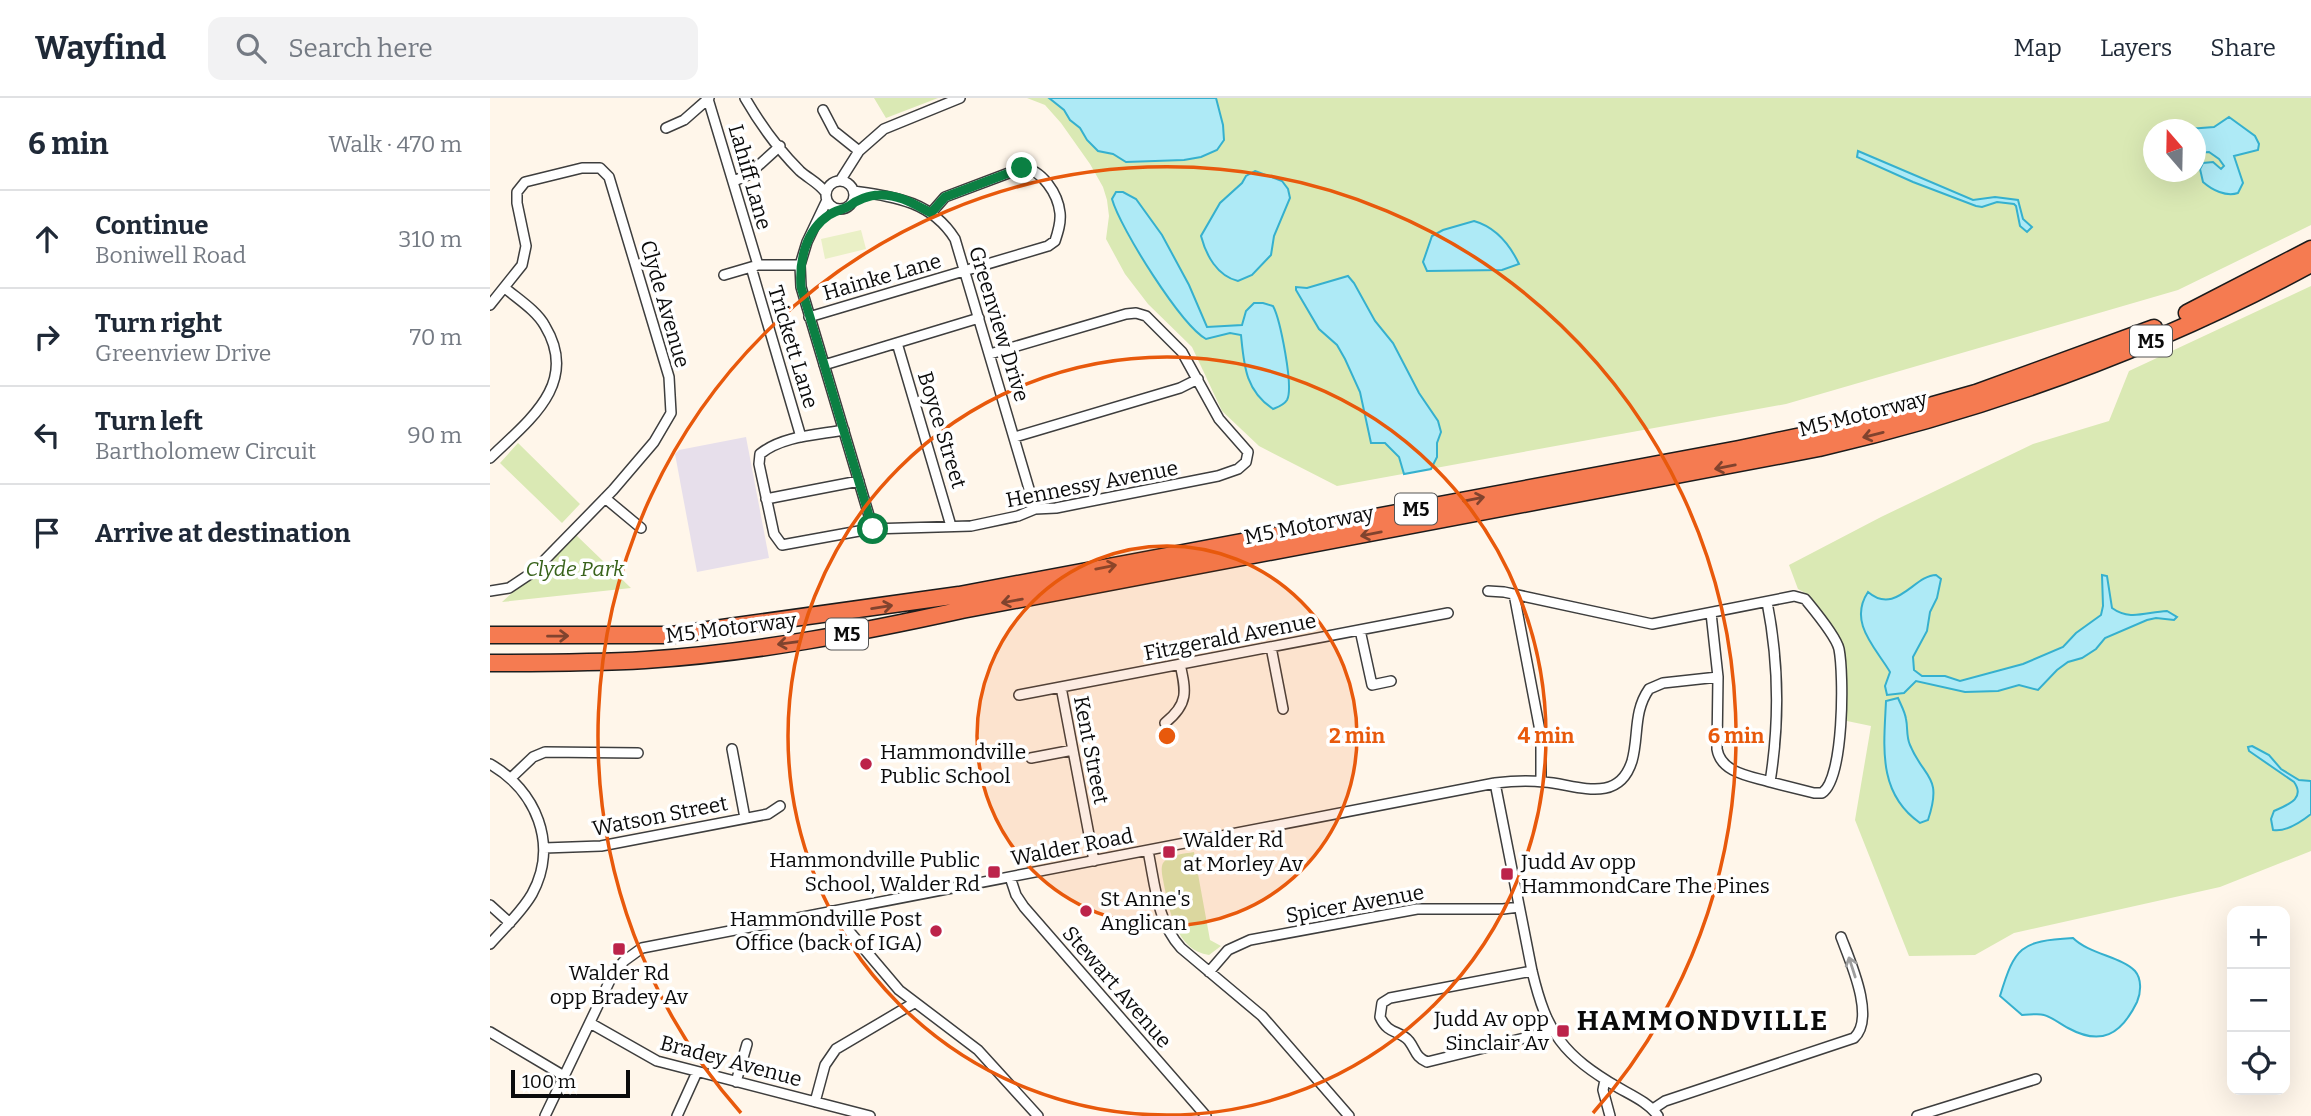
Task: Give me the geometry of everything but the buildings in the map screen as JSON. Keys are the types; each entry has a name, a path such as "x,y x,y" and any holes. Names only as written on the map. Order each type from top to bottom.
{"highway":[{"name":"M5 Motorway","path":"490,635 673,635 959,595 1739,449 1853,425 1976,393 2149,331 2311,249"},
{"name":"M5 Motorway","path":"490,663 645,660 852,634 962,610 1819,448 1955,413 2056,379 2197,321 2311,264"}],"street":[{"path":"745,98 765,129 802,172 819,183 832,206 839,209"},
{"path":"873,529 809,317 801,287 800,265 827,196 859,150 884,129 960,98"},
{"path":"666,128 684,120 708,99"},
{"name":"Lahiff Lane","path":"708,99 734,181 754,266"},
{"path":"823,110 834,131 859,150"},
{"path":"734,181 748,175 780,146"},
{"path":"852,202 854,160"},
{"name":"Clyde Avenue","path":"490,305 522,265 525,255 526,246 517,203 517,192 525,182 592,166 605,171 615,196 669,377 671,413 654,442 605,498 520,582 499,591 490,591"},
{"name":"Hainke Lane","path":"809,317 1048,246 1055,242 1060,216 1048,185 1037,172 1022,168 945,197 931,213"},
{"path":"819,183 847,182 853,190"},
{"name":"Greenview Drive","path":"853,190 901,198 931,213 956,239 1035,509"},
{"path":"814,227 852,202 877,194"},
{"path":"724,275 754,266 800,265"},
{"name":"Trickett Lane","path":"754,266 801,437"},
{"path":"490,458 539,410 551,392 557,373 555,350 545,325 505,288"},
{"name":"Hennessy Avenue","path":"844,430 801,437 769,447 760,454 759,464 774,534 782,545 873,529 971,526 1018,516 1035,509 1056,508 1218,476 1238,469 1246,462 1248,452 1219,419 1182,352 1146,316 1136,313 990,354"},
{"path":"824,365 979,318"},
{"name":"Boyce Street","path":"897,343 951,526"},
{"path":"1015,437 1180,388 1198,379"},
{"path":"766,499 859,481"},
{"path":"605,498 641,528"},
{"path":"1488,591 1514,594 1652,624 1798,596 1808,602 1838,645 1841,697 1836,765 1828,789 1822,793 1735,771 1718,757 1718,677 1711,613"},
{"path":"1514,594 1541,736 1541,781"},
{"path":"1767,602 1776,649 1778,695 1776,743 1770,782"},
{"name":"Fitzgerald Avenue","path":"1019,695 1448,613"},
{"path":"1360,630 1372,685 1391,681"},
{"path":"1271,647 1283,709"},
{"path":"1165,723 1177,713 1183,701 1185,688 1180,664"},
{"name":"Walder Road","path":"545,1116 617,970 628,957 642,948 1496,783 1541,781 1588,791 1600,790 1613,785 1626,772 1631,762 1638,713 1649,689 1663,683 1718,677"},
{"name":"Kent Street","path":"1061,687 1094,861"},
{"path":"732,749 745,818"},
{"path":"1031,758 1073,750"},
{"path":"511,778 533,757 545,752 638,753"},
{"path":"490,764 523,790 536,812 544,848 536,887 526,904 490,944"},
{"path":"1496,783 1532,971 1541,1006 1553,1031 1576,1061 1656,1113 1665,1101 1854,1038 1863,1022 1861,998 1842,937"},
{"name":"Watson Street","path":"544,848 601,846 768,814 780,806"},
{"path":"1148,850 1161,914 1167,930 1181,948 1262,1016 1349,1116"},
{"name":"Stewart Avenue","path":"1010,877 1016,895 1024,907 1206,1116"},
{"path":"490,905 510,923"},
{"name":"Spicer Avenue","path":"1209,972 1228,950 1251,940 1417,909 1519,907"},
{"path":"831,911 899,990 978,1050 1038,1116"},
{"path":"1532,971 1390,998 1380,1007 1380,1017 1388,1030 1406,1038 1415,1055 1427,1062 1553,1031"},
{"path":"815,1102 825,1065 836,1049 914,1003"},
{"name":"Bradey Avenue","path":"590,1023 648,1057 696,1072 870,1116"},
{"path":"490,1032 564,1076"},
{"path":"736,1082 747,1044"},
{"path":"677,1116 696,1072"},
{"path":"1917,1116 2036,1079"},
{"path":"1605,1080 1603,1090 1610,1116"}],"shaded area":[{"path":"746,437 769,558 697,572 675,454 679,450"}],"green space":[{"path":"874,98 938,98 886,118"},
{"path":"1027,98 2311,98 2311,225 2178,290 1786,404 1337,486 1259,446 1222,411 1192,347 1148,304 1125,274 1106,239 1109,216 1103,187 1061,123 1045,105"},
{"path":"861,230 866,249 825,259 821,239"},
{"path":"2311,286 2311,851 2220,887 2014,933 1975,955 1909,956 1855,820 1871,726 1847,721 1843,643 1809,595 1798,589 1789,565 1881,517 2033,444 2109,421 2129,371"},
{"path":"518,443 580,504 562,523 500,463"},
{"name":"Clyde Park","path":"576,535 631,588 502,602"},
{"path":"1194,852 1210,940 1221,946 1209,955 1189,946 1176,928 1162,874 1163,863 1169,858"}],"water":[{"path":"1049,98 1216,98 1224,140 1217,150 1201,157 1126,162 1113,154 1098,151 1064,110"},
{"path":"2229,117 2255,136 2259,144 2258,150 2234,156 2243,183 2238,193 2219,192 2203,182 2206,182 2206,163 2213,162 2221,169 2224,166 2219,159 2206,152 2206,128 2214,127"},
{"path":"1858,151 1973,200 1995,197 2018,200 2023,219 2032,227 2027,232 2020,226 2014,204 1997,202 1982,207 1976,206 1857,157"},
{"path":"1255,171 1282,181 1290,198 1274,236 1271,255 1252,275 1238,281 1218,270 1201,236 1220,203 1246,176"},
{"path":"1116,192 1123,192 1136,199 1162,235 1189,285 1207,327 1242,325 1246,311 1254,303 1273,306 1282,338 1289,382 1287,400 1281,406 1273,409 1251,385 1245,367 1241,335 1230,333 1206,339 1195,330 1167,296 1117,213 1112,199"},
{"path":"1474,221 1501,238 1519,264 1502,270 1427,271 1423,262 1432,236"},
{"path":"1348,276 1375,321 1393,343 1419,393 1438,421 1441,432 1437,443 1437,457 1431,469 1404,474 1399,457 1385,443 1371,443 1360,392 1345,359 1337,345 1319,329 1296,290 1296,287 1307,288"},
{"path":"1936,575 1941,579 1937,598 1930,612 1927,631 1913,657 1914,670 1922,676 1945,676 1960,681 2023,664 2063,647 2076,633 2101,615 2102,575 2107,576 2112,608 2119,612 2138,615 2167,611 2177,617 2174,620 2147,620 2105,638 2096,649 2057,670 2038,690 2019,685 1998,691 1965,692 1916,681 1904,693 1887,695 1885,686 1890,672 1871,644 1862,624 1863,603 1868,592 1878,598 1896,597 1920,581"},
{"path":"1898,698 1905,716 1910,745 1933,785 1928,820 1920,823 1896,798 1886,768 1886,701"},
{"path":"2252,746 2269,755 2281,769 2299,780 2311,781 2311,814 2288,828 2273,830 2271,819 2274,811 2293,801 2298,793 2297,788 2294,782 2249,751 2248,747"},
{"path":"2073,938 2088,948 2129,966 2139,978 2137,1002 2124,1023 2109,1034 2090,1036 2044,1015 2022,1015 2000,996 2010,967 2022,950 2041,941"}],"place":[{"name":"Hammondville Public School","path":"866,764"},
{"name":"Walder Rd at Morley Av","path":"1169,852"},
{"name":"Hammondville Public School, Walder Rd","path":"994,872"},
{"name":"Judd Av opp HammondCare The Pines","path":"1507,874"},
{"name":"St Anne's Anglican","path":"1086,911"},
{"name":"Hammondville Post Office (back of IGA)","path":"936,931"},
{"name":"Walder Rd opp Bradey Av","path":"619,949"},
{"name":"Judd Av opp Sinclair Av","path":"1563,1031"}],"district":[{"name":"HAMMONDVILLE","path":"1703,1020"}],"route":[{"path":"873,529 801,287 800,265 807,242 814,227 852,202 877,194 894,196 931,213 939,202 951,194 1022,168"}]}
